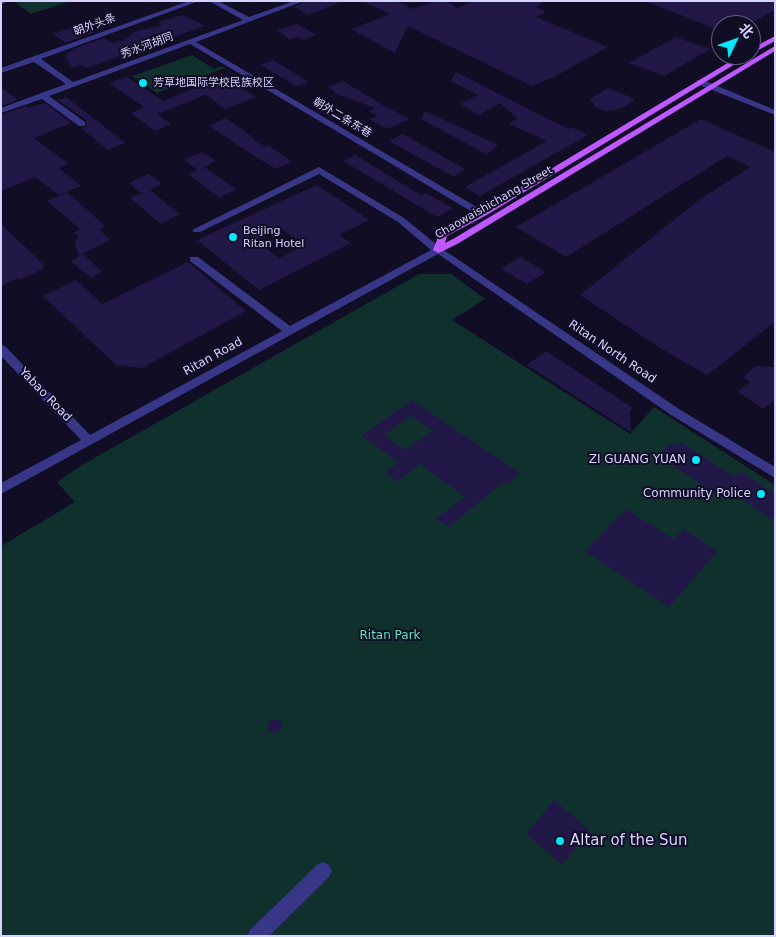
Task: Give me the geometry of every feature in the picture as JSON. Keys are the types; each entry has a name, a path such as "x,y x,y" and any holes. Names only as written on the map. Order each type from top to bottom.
{"main road":[{"path":"761,46 775,38"},
{"name":"Chaowaishichang Street","path":"438,250 456,241 775,48"},
{"name":"Chaowaishichang Street","path":"438,250 443,234 482,214 729,65"}],"street":[{"path":"1,3 6,1"},
{"name":"朝外头条","path":"1,70 196,1"},
{"path":"212,1 249,20"},
{"name":"秀水河胡同","path":"1,111 301,1"},
{"name":"朝外二条东巷","path":"191,42 482,214"},
{"path":"35,58 72,85"},
{"path":"700,82 775,113"},
{"path":"43,96 82,124"},
{"name":"Ritan North Road","path":"197,230 319,170 401,220 438,250 675,412 775,472"},
{"name":"Ritan Road","path":"1,489 438,250"},
{"path":"194,259 289,331"},
{"name":"Yabao Road","path":"1,349 89,441"},
{"path":"256,936 323,871"}],"green space":[{"path":"23,1 71,1 31,14 16,3"},
{"path":"192,55 214,69 222,66 225,68 157,93 132,76"},
{"name":"Ritan Park","path":"419,274 451,274 485,299 452,320 630,434 654,407 775,485 775,936 1,936 1,546 75,502 57,482 82,465"}],"building":[{"path":"306,1 340,2 308,15 294,7"},
{"path":"362,1 396,1 412,9 438,1 446,1 457,8 474,1 544,1 536,7 546,12 536,17 608,47 554,77 532,86 408,26 395,53 351,29 391,14"},
{"path":"645,1 775,1 775,10 761,18 761,15 711,15 711,27"},
{"path":"183,15 205,26 87,68 79,65 72,68 65,56 75,48 104,38 112,43 124,40 136,31 162,26 158,22"},
{"path":"83,24 95,32 66,43 53,34"},
{"path":"297,24 316,35 304,40 298,37 290,40 277,30"},
{"path":"676,37 710,49 664,76 629,63"},
{"path":"273,60 309,82 296,86 261,65"},
{"path":"456,72 569,129 572,127 588,135 480,196 465,187 547,141 509,124 517,118 500,103 479,115 460,104 478,95 451,81"},
{"path":"127,77 163,101 223,77 256,97 225,109 206,95 157,114 171,124 155,131 131,113 144,107 109,83"},
{"path":"343,81 410,119 387,129 369,119 377,116 369,111 375,108 334,93 336,92 328,87"},
{"path":"1,87 18,100 1,106"},
{"path":"608,88 635,99 623,108 605,111 595,107 590,99"},
{"path":"66,97 125,143 108,150 81,128 86,127 86,120 58,100"},
{"path":"46,104 71,123 34,138 69,164 59,168 81,186 59,195 35,177 1,191 1,115 26,106 28,108"},
{"path":"425,111 498,145 486,154 421,119"},
{"path":"225,118 264,147 268,145 292,162 275,169 209,126"},
{"path":"701,119 775,152 775,322 707,375 660,348 580,295 700,199 751,167 727,156 566,257 516,227"},
{"path":"403,134 465,169 454,177 389,141"},
{"path":"202,152 216,161 204,167 236,189 220,198 188,174 197,170 184,160"},
{"path":"355,155 421,195 426,193 453,208 437,217 343,161"},
{"path":"149,174 162,184 150,190 180,214 161,224 130,198 141,193 129,183"},
{"name":"Beijing Ritan Hotel","path":"317,185 369,220 339,235 351,243 259,290 197,240","holes":["281,229 305,245 279,258 256,241"]},
{"path":"67,192 105,226 99,229 110,240 78,256 75,241 79,237 74,232 80,229 47,201"},
{"path":"1,224 43,264 43,269 20,280 18,278 1,286"},
{"path":"83,254 102,272 91,278 71,261"},
{"path":"520,257 546,272 527,284 501,269"},
{"path":"188,262 246,311 142,368 116,365 43,296 76,280 102,304"},
{"path":"546,351 633,408 630,412 631,432 527,365"},
{"path":"756,366 775,367 775,400 763,409 738,392 750,382 743,377"},
{"path":"412,400 520,473 509,484 505,481 449,527 435,519 465,497 420,464 397,482 385,472 399,462 361,436","holes":["411,416 433,431 405,450 384,435"]},
{"path":"681,442 734,477 741,472 775,494 775,521 725,489 718,495 658,456 668,446 674,443 678,445"},
{"path":"626,509 673,539 683,529 718,551 669,607 585,551"},
{"path":"272,719 278,719 282,726 278,733 272,733 268,729 268,723"},
{"path":"554,800 590,830 562,865 526,834"}],"place":[{"name":"芳草地国际学校民族校区","path":"143,83"},
{"name":"Beijing Ritan Hotel","path":"233,237"},
{"name":"ZI GUANG YUAN","path":"696,460"},
{"name":"Community Police","path":"761,494"},
{"name":"Altar of the Sun","path":"560,841"}]}
